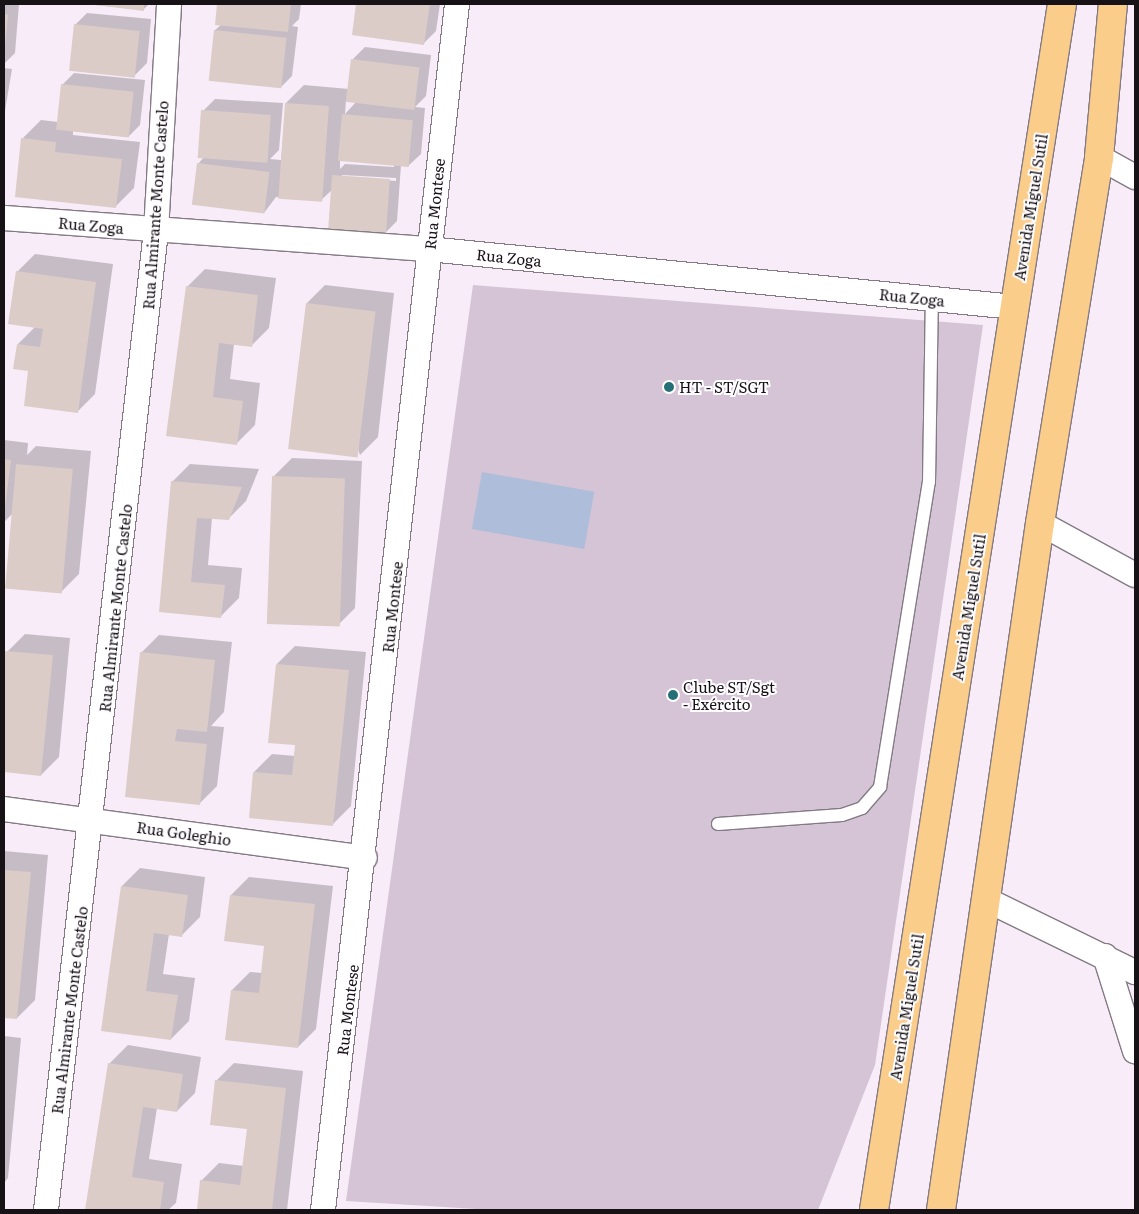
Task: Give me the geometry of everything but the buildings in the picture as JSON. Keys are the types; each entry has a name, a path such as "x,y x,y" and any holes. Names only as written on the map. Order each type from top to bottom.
{"highway":[{"name":"Avenida Miguel Sutil","path":"874,1210 1062,4"},
{"path":"941,1210 1040,523 1099,157 1113,4"}],"street":[{"name":"Rua Almirante Monte Castelo","path":"46,1210 156,231 169,4"},
{"name":"Rua Montese","path":"323,1210 365,858 428,249 457,4"},
{"path":"1099,157 1135,177"},
{"name":"Rua Zoga","path":"4,218 156,231 428,249 1014,307"},
{"path":"1040,523 1135,575"},
{"name":"Rua Goleghio","path":"4,809 365,858"},
{"path":"985,900 1135,972"},
{"path":"1105,956 1135,1050"}],"lane":[{"path":"718,824 842,815 862,808 880,787 929,482 932,299"}],"shaded area":[{"name":"Clube ST/Sgt - Exército","path":"473,285 983,325 875,1065 818,1210 493,1210 346,1201"}],"water":[{"path":"482,472 594,492 584,549 472,529"}],"place":[{"name":"HT - ST/SGT","path":"669,387"},
{"name":"Clube ST/Sgt - Exército","path":"673,695"}]}
